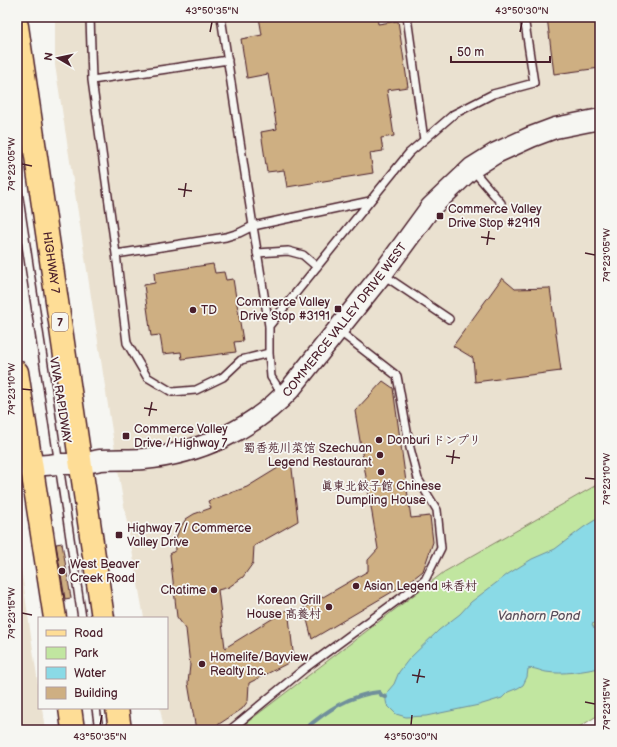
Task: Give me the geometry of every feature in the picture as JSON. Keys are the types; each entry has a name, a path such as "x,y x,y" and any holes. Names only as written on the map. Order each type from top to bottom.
{"main road":[{"name":"HIGHWAY 7","path":"17,26 70,464 103,617"},
{"path":"17,372 24,466 56,617"},
{"path":"70,709 73,730"},
{"path":"117,709 120,730"}],"street":[{"name":"COMMERCE VALLEY DRIVE WEST","path":"70,464 102,460 145,458 187,452 239,429 259,417 283,396 338,330 382,274 431,207 472,168 496,153 531,137 555,128 600,119"},
{"path":"24,466 70,464"}],"lane":[{"path":"90,17 92,80 127,343 147,378 172,392 196,390 222,377 241,360 269,353"},
{"path":"221,17 269,326 269,353 272,377 283,396"},
{"path":"407,17 424,140"},
{"path":"269,326 409,153 454,114 493,94 534,83 524,17"},
{"path":"92,80 228,60"},
{"path":"472,168 501,203"},
{"name":"VIVA RAPIDWAY","path":"17,185 52,420 70,464 82,617"},
{"path":"116,254 226,237 239,233 253,226 370,201"},
{"path":"257,253 288,251 303,255 317,267"},
{"path":"382,274 449,319"},
{"path":"230,730 304,669 425,580 442,548 437,510 418,478 410,448 397,376 338,330"},
{"path":"96,709 99,730"}],"shaded area":[{"path":"55,17 600,17 600,483 444,572 237,730 164,730 160,709 168,709 168,617 144,617 121,489 55,65"},
{"path":"17,541 38,683 38,709 42,709 45,730 17,730"}],"green space":[{"path":"600,483 600,714 576,729 237,730 444,572"}],"water":[{"name":"Vanhorn Pond","path":"600,517 600,621 592,624 594,628 600,629 600,668 560,673 546,672 532,668 528,669 527,677 523,685 508,692 502,698 479,705 426,716 406,717 396,714 387,705 386,697 388,691 394,684 399,672 409,659 439,630 460,614 471,602 508,574 532,559 555,549"}],"building":[{"path":"259,17 377,17 378,24 398,21 408,87 387,90 394,136 381,138 383,151 370,153 373,173 287,187 284,170 267,172 261,132 277,129 268,74 247,78 241,39 262,35"},
{"path":"547,17 600,17 600,68 554,74"},
{"name":"TD","path":"213,264 215,273 224,272 226,280 233,279 243,341 234,342 236,352 182,359 181,352 163,354 160,335 151,336 144,285 155,283 154,273"},
{"path":"502,278 515,289 550,288 561,371 475,382 473,358 453,346"},
{"path":"383,381 393,388 411,518 430,516 433,542 423,571 409,582 312,639 304,608 368,571 368,560 378,549 355,411"},
{"path":"291,460 298,521 254,546 253,563 243,577 229,587 218,590 225,648 288,609 294,660 249,683 248,701 242,709 210,730 196,730 188,683 190,665 186,629 177,617 170,554 176,550 175,540 186,519 194,514 211,508 208,501 247,487"},
{"name":"West Beaver Creek Road","path":"62,543 71,598 65,599 56,544"}],"waterway":[{"path":"301,730 304,730 329,710 348,700 379,692 382,696 386,697"}],"place":[{"name":"Commerce Valley Drive Stop #2919","path":"440,216"},
{"name":"Commerce Valley Drive Stop #3191","path":"338,309"},
{"name":"TD","path":"193,310"},
{"name":"Commerce Valley Drive / Highway 7","path":"126,436"},
{"name":"Donburi ドンプリ","path":"379,440"},
{"name":"蜀香苑川菜馆 Szechuan Legend Restaurant","path":"380,455"},
{"name":"真東北餃子館 Chinese Dumpling House","path":"381,472"},
{"name":"Highway 7 / Commerce Valley Drive","path":"119,535"},
{"name":"West Beaver Creek Road","path":"62,571"},
{"name":"Asian Legend 味香村","path":"356,586"},
{"name":"Chatime","path":"214,590"},
{"name":"Korean Grill House 髙養村","path":"329,607"},
{"name":"Homelife/Bayview Realty Inc.","path":"202,664"}]}
